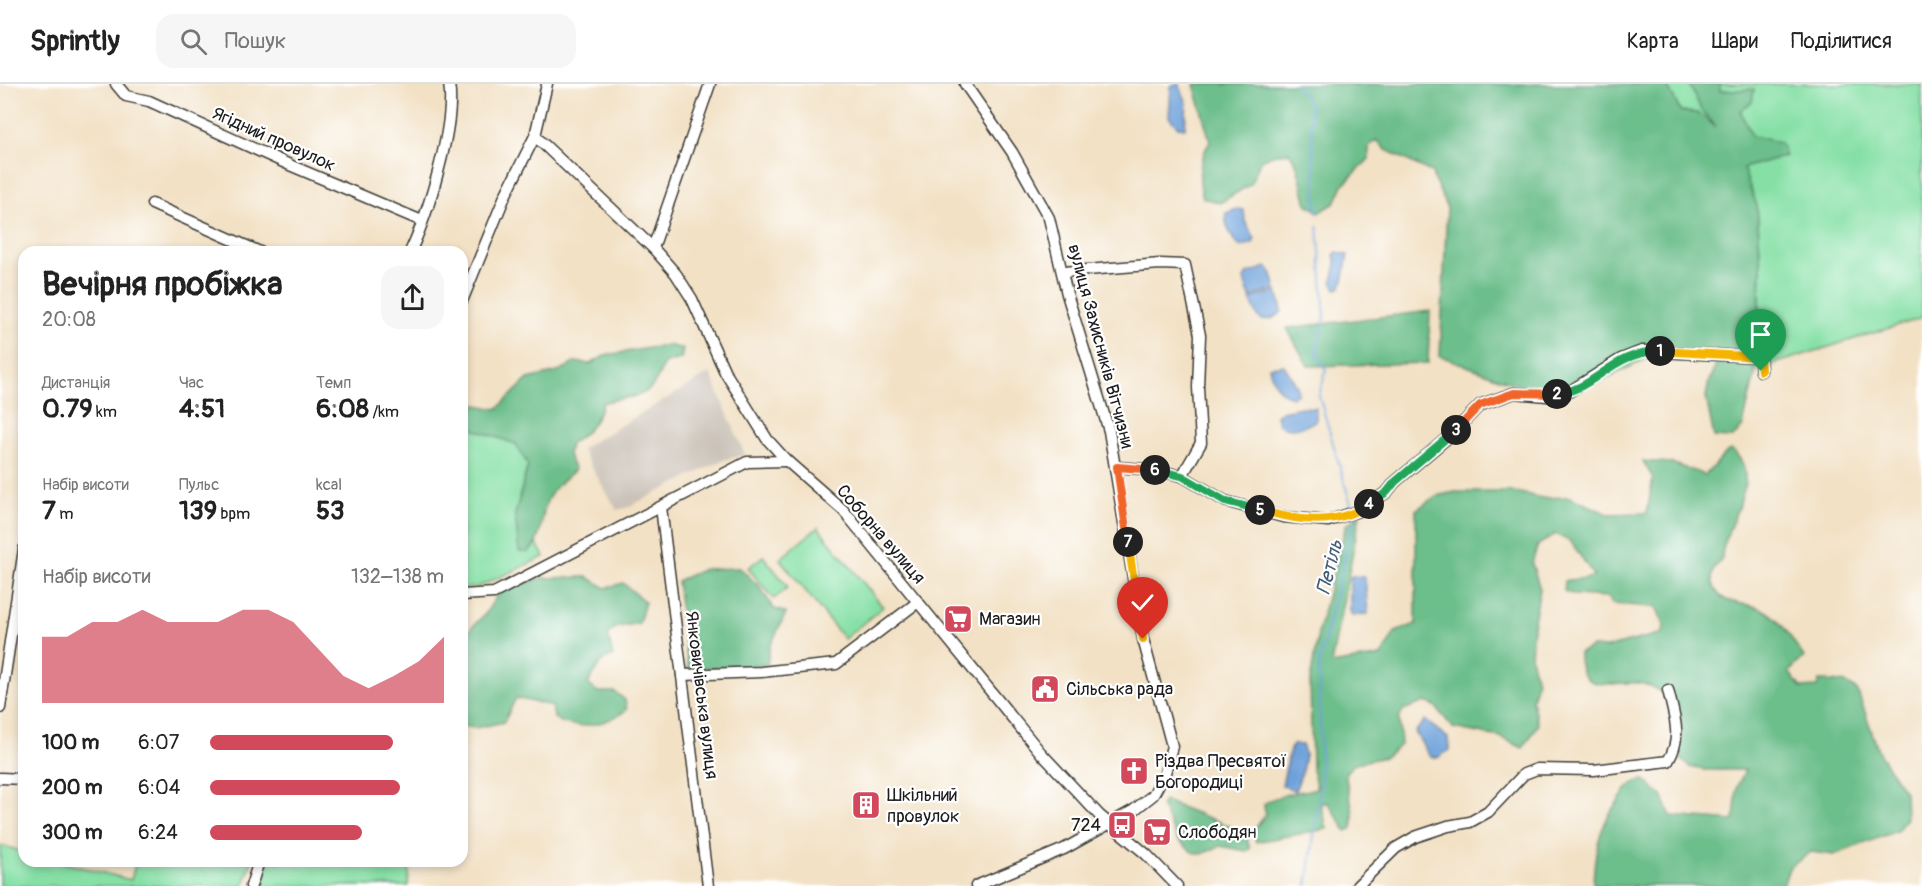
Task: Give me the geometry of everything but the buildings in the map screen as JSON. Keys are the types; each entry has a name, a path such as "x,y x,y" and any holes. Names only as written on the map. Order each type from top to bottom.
{"street":[{"name":"Ягідний провулок","path":"116,84 126,96 149,101 422,221"},
{"path":"412,246 422,221 447,131 451,102 449,84"},
{"path":"468,286 505,196 535,136 547,84"},
{"path":"653,248 710,84"},
{"name":"вулиця Захисників Вітчизни","path":"965,84 1012,152 1049,218 1067,294 1097,386 1117,467 1143,639 1172,746 1165,773 1153,795 1110,825 1064,849 976,886"},
{"name":"Соборна вулиця","path":"535,136 653,248 676,274 692,299 725,372 767,439 843,510 1041,753 1110,825 1146,854 1177,886"},
{"path":"152,204 246,246"},
{"path":"1063,272 1149,264 1185,265 1200,335 1198,387 1202,443 1182,476"},
{"path":"1117,467 1156,470 1182,476 1225,501 1283,517 1328,521 1354,513 1387,492 1395,482 1452,434 1480,405 1514,393 1547,396 1567,393 1621,359 1642,351 1760,357 1761,371"},
{"path":"468,594 494,592 747,462 788,461"},
{"name":"Янковичівська вулиця","path":"661,507 708,886"},
{"path":"0,708 18,589"},
{"path":"682,675 761,672 836,664 918,602"},
{"path":"1357,886 1396,848 1415,837 1448,826 1470,822 1488,812 1524,774 1537,769 1594,770 1668,762 1676,748 1677,726 1668,690"},
{"path":"0,778 18,779"},
{"path":"251,886 257,867"}],"shaded area":[{"path":"710,373 745,455 723,460 626,508 617,510 581,449"}],"green space":[{"path":"1194,84 1666,84 1681,112 1698,113 1716,127 1701,109 1689,84 1720,84 1720,91 1754,89 1752,102 1740,111 1752,136 1780,142 1785,156 1743,168 1757,206 1761,270 1757,365 1743,426 1733,438 1714,437 1706,397 1709,381 1717,363 1646,359 1595,384 1531,390 1440,356 1447,208 1431,172 1386,150 1377,140 1369,146 1369,159 1343,185 1335,203 1320,212 1307,204 1296,162 1289,152 1272,155 1260,161 1251,184 1220,203 1203,198 1200,169 1203,155 1210,141"},
{"path":"1666,84 1922,84 1922,318 1777,363 1768,370 1757,365 1761,270 1757,206 1698,113 1681,112"},
{"path":"1430,311 1428,363 1308,366 1287,328"},
{"path":"668,345 683,349 681,359 664,363 659,376 648,391 602,403 598,416 590,427 570,444 568,455 575,470 550,495 537,540 528,552 519,552 515,515 528,465 516,444 468,427 468,403 497,409 528,379 558,372 576,362 590,364 606,355"},
{"path":"468,427 516,444 528,464 515,515 528,552 537,544 544,557 478,587 468,588"},
{"path":"1732,450 1741,462 1745,474 1744,488 1724,545 1722,558 1713,573 1712,579 1716,591 1729,601 1762,609 1779,622 1804,657 1789,672 1801,688 1817,687 1819,681 1835,681 1850,685 1858,692 1880,755 1905,792 1906,818 1897,831 1834,855 1811,852 1789,868 1783,886 1593,886 1594,863 1601,832 1611,812 1631,785 1644,780 1662,796 1671,816 1734,821 1737,787 1745,770 1704,770 1690,767 1681,759 1665,695 1643,684 1598,683 1584,676 1580,667 1579,653 1592,647 1606,648 1663,633 1664,624 1656,607 1612,604 1608,597 1575,595 1564,591 1565,581 1594,576 1571,542 1556,534 1538,545 1532,563 1540,589 1533,626 1531,657 1537,682 1532,700 1538,725 1523,748 1500,737 1453,728 1435,706 1425,702 1403,710 1399,719 1401,745 1385,757 1356,763 1346,772 1353,813 1352,828 1347,832 1328,803 1321,803 1327,829 1256,842 1253,832 1265,815 1264,804 1283,795 1317,788 1312,770 1310,681 1319,628 1346,525 1360,515 1331,664 1381,656 1395,632 1416,624 1416,510 1436,496 1455,492 1516,492 1542,498 1570,497 1608,514 1647,513 1653,478 1643,461 1671,463 1705,475 1728,451"},
{"path":"818,527 883,607 844,639 780,559"},
{"path":"763,556 788,587 774,599 748,568"},
{"path":"740,568 760,587 773,608 786,613 770,647 767,665 688,669 677,581 704,569"},
{"path":"587,577 606,588 623,583 645,602 639,623 617,627 608,634 613,657 601,663 588,684 598,692 615,692 625,700 627,710 601,723 581,726 563,723 554,718 552,706 516,698 504,722 475,728 468,727 468,631 486,613 499,592 540,578"},
{"path":"1165,801 1245,832 1250,849 1246,851 1220,846 1202,854 1192,852 1177,839 1161,805"},
{"path":"0,845 18,850 18,867 80,867 131,880 134,867 250,867 243,886 0,886"},
{"path":"266,867 410,867 408,886 261,886"}],"water":[{"path":"1179,84 1187,103 1185,128 1178,127 1169,117 1171,85"},
{"path":"1237,209 1244,210 1245,221 1255,239 1253,243 1241,247 1229,232 1226,222 1226,213"},
{"path":"1337,252 1348,255 1343,280 1340,288 1336,289 1332,282 1336,264 1334,255"},
{"path":"1266,267 1271,271 1276,289 1250,297 1244,280 1246,274"},
{"path":"1277,291 1282,311 1273,318 1262,320 1258,317 1250,299"},
{"path":"1284,365 1297,386 1298,394 1292,397 1283,393 1276,386 1269,367"},
{"path":"1302,407 1316,408 1316,420 1297,428 1278,424 1276,416 1281,411"},
{"path":"1350,577 1365,577 1368,614 1352,615 1350,611"},
{"path":"1425,720 1448,738 1449,750 1439,757 1430,757 1415,732"},
{"path":"1294,744 1302,745 1305,754 1302,772 1295,791 1282,785 1290,749"}],"waterway":[{"name":"Петіль","path":"1295,84 1310,104 1317,213"},
{"name":"Петіль","path":"1318,226 1325,318 1316,351 1326,370 1319,396 1352,508"},
{"name":"Петіль","path":"1307,886 1321,783 1319,661 1355,516"}],"place":[{"name":"Магазин","path":"958,619"},
{"name":"Cільська рада","path":"1045,689"},
{"name":"Різдва Пресвятої Богородиці","path":"1134,771"},
{"name":"Шкільний провулок","path":"866,805"},
{"name":"724","path":"1122,825"},
{"name":"Слободян","path":"1157,832"}],"route":[{"path":"1143,639 1117,467 1156,470 1182,476 1225,501 1283,517 1328,521 1358,511 1387,492 1395,482 1452,434 1480,405 1514,393 1547,396 1567,393 1621,359 1642,351 1760,357 1761,371"}]}
